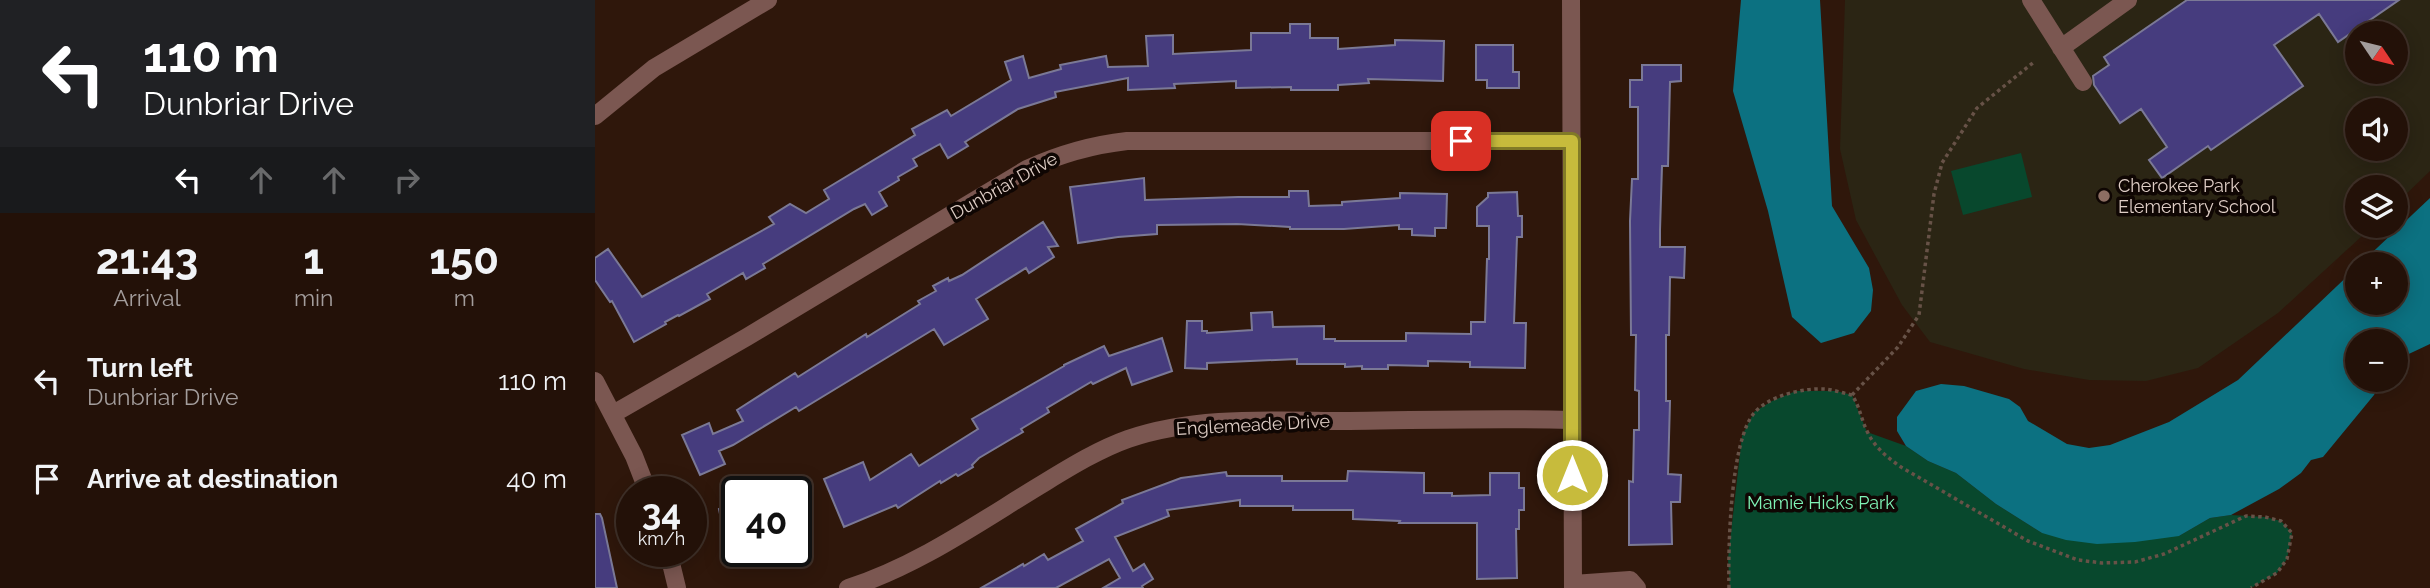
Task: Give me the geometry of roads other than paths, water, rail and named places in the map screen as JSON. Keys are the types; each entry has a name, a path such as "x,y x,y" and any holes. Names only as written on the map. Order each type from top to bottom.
{"street":[{"path":"595,116 655,68 768,0"},
{"path":"1571,0 1573,586 1630,580 1637,588"},
{"path":"2031,0 2083,82"},
{"path":"2061,48 2128,0"},
{"name":"Dunbriar Drive","path":"614,414 636,399 747,338 1027,169 1058,155 1092,145 1127,141 1572,141"},
{"path":"595,381 614,414 641,476"},
{"name":"Englemeade Drive","path":"848,588 868,582 915,560 1099,452 1127,439 1164,430 1198,424 1266,421 1571,421"},
{"path":"672,567 677,588"}],"water":[{"path":"1741,0 1820,0 1832,206 1869,268 1873,290 1871,311 1854,333 1821,343 1792,317 1768,211 1733,91"},
{"path":"2430,198 2430,344 2408,354 2408,329 2345,329 2345,392 2376,392 2374,395 2323,457 2311,460 2301,473 2279,489 2231,515 2210,518 2179,536 2097,544 2066,540 2042,533 1996,504 1956,473 1928,461 1906,446 1897,431 1897,417 1916,391 1941,384 1964,386 2009,399 2020,407 2028,421 2067,444 2089,448 2110,445 2169,422 2238,380 2345,278 2345,315 2408,315 2408,252 2373,252 2388,238 2408,238 2408,219"}],"place":[{"name":"Cherokee Park Elementary School","path":"2104,196"}],"park label":[{"name":"Mamie Hicks Park","path":"1821,503"}]}
